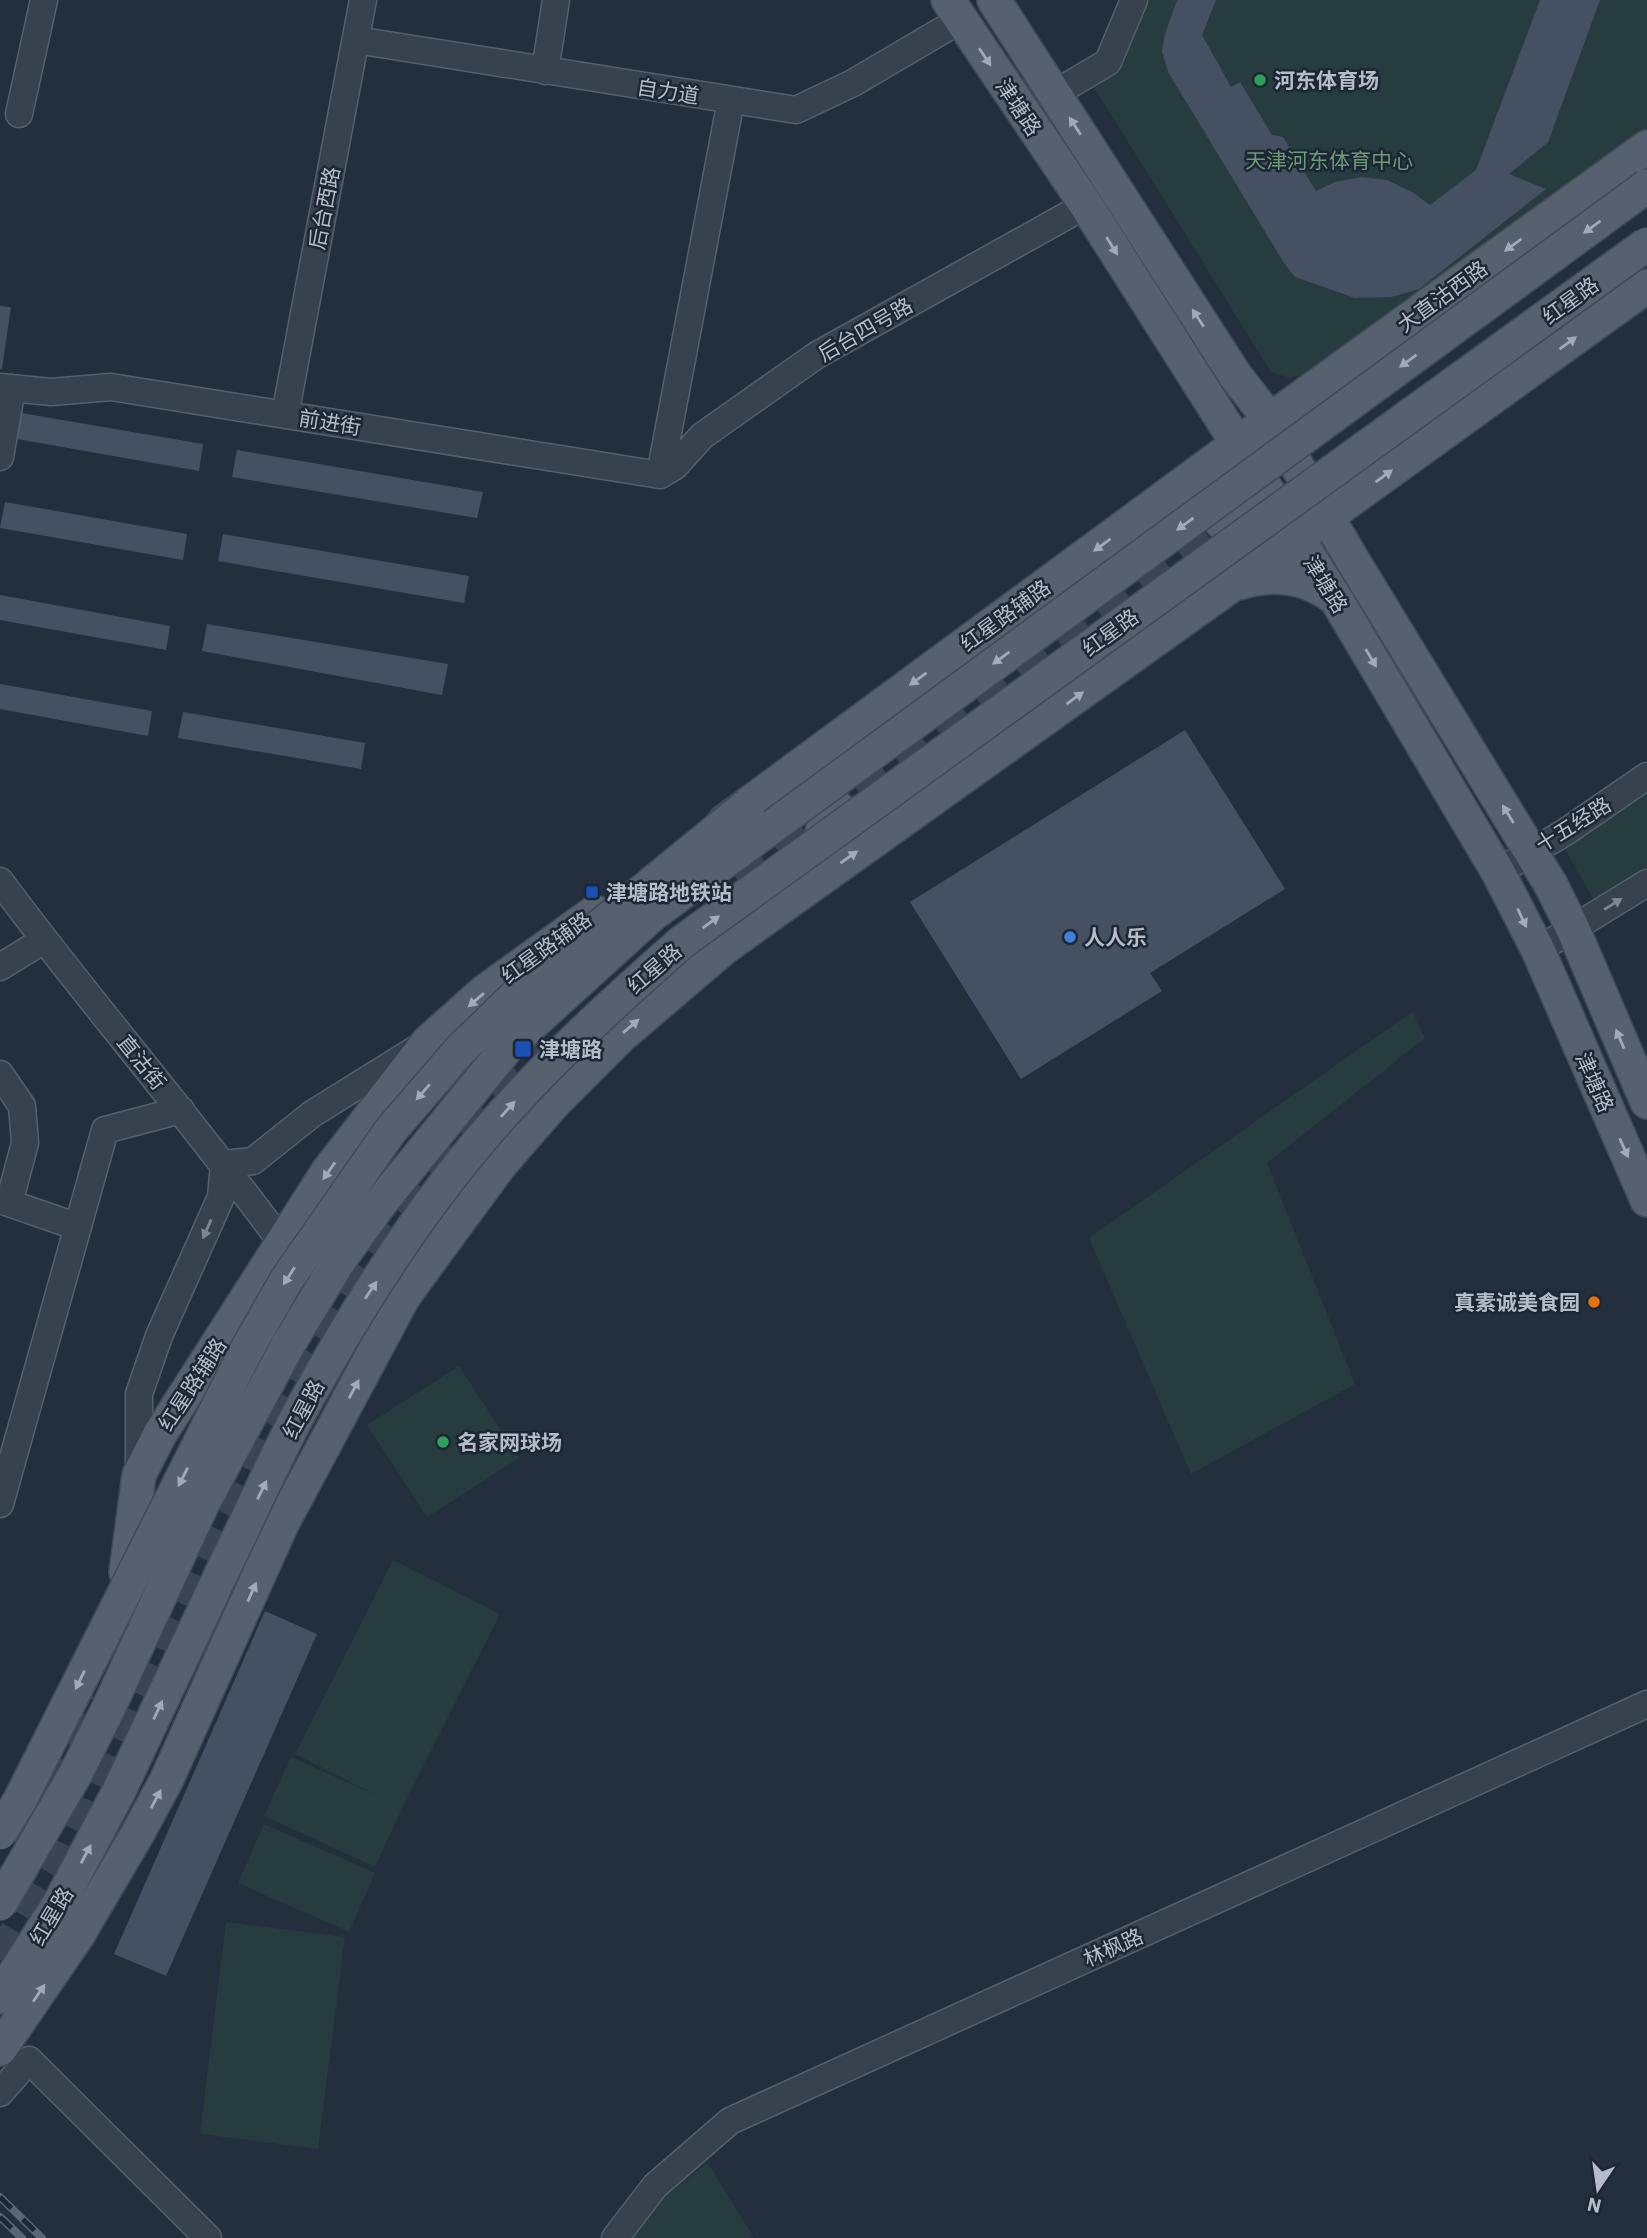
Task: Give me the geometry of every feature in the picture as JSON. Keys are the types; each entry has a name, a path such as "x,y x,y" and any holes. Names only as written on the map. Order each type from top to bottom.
{"main road":[{"name":"津塘路","path":"995,0 1235,375 1256,431 1315,526 1336,599 1498,872 1538,950 1647,1200"},
{"name":"津塘路","path":"954,10 1086,205 1208,398 1256,431"},
{"name":"大直沽西路","path":"1256,431 1647,147"},
{"name":"红星路","path":"0,1904 24,1866 92,1740 202,1505 288,1345 338,1262 382,1201 510,1044 653,914 1647,186"},
{"name":"红星路","path":"0,1997 60,1902 118,1793 306,1401 365,1299 447,1180 548,1065 682,942 1647,244"},
{"path":"0,2049 78,1935 166,1781 282,1524 404,1296 500,1165 554,1103 621,1036 724,948 1647,285"},
{"path":"1235,375 1259,390 1276,394 1299,393 1316,387"},
{"path":"1176,490 1196,465 1205,447 1209,424 1208,398"},
{"path":"1221,522 1240,501 1256,474 1261,447 1256,431"},
{"name":"红星路辅路","path":"126,1572 139,1475 160,1434 328,1171 428,1042 484,992 749,804 1256,431"},
{"path":"1176,490 1218,472 1237,470 1256,474"},
{"name":"津塘路","path":"1256,474 1355,564 1531,851 1573,929 1647,1102"},
{"path":"1228,588 1250,580 1284,578 1317,586 1336,599"},
{"path":"0,1833 20,1800 246,1351 287,1279 391,1130 460,1050 523,989 749,804"},
{"path":"794,897 814,867 823,828 837,807"},
{"path":"0,1892 24,1866"}],"street":[{"path":"19,114 44,0"},
{"name":"后台西路","path":"285,415 363,0"},
{"path":"545,71 556,0"},
{"path":"1054,93 1108,62 1134,0"},
{"name":"自力道","path":"356,40 796,110 853,83 954,10"},
{"path":"660,475 731,100"},
{"name":"后台四号路","path":"660,475 675,466 702,436 817,355 1086,205"},
{"name":"前进街","path":"6,388 51,392 111,387 660,475"},
{"path":"0,457 6,388"},
{"name":"十五经路","path":"1498,872 1564,833 1647,776"},
{"name":"直沽街","path":"0,881 44,940 224,1164 282,1243"},
{"path":"1538,950 1647,883"},
{"path":"0,967 44,940"},
{"path":"139,1475 139,1394 159,1336 221,1197 224,1164 253,1161 312,1114 428,1042"},
{"path":"0,1074 22,1107 25,1143 4,1202 78,1227"},
{"path":"0,1504 105,1130 181,1110"},
{"name":"林枫路","path":"615,2238 654,2186 730,2121 1647,1704"},
{"path":"0,2094 29,2060 208,2238"}],"green space":[{"name":"天津河东体育中心","path":"1126,0 1647,0 1647,128 1306,373 1290,378 1271,372 1092,84"},
{"path":"1647,789 1647,875 1597,905 1563,846"},
{"path":"1412,1012 1425,1038 1267,1163 1355,1384 1191,1474 1089,1238"},
{"name":"名家网球场","path":"459,1366 519,1458 427,1517 367,1425"},
{"path":"393,1560 500,1614 375,1867 264,1816 291,1757 378,1796 295,1754"},
{"path":"264,1824 375,1873 349,1932 238,1883"},
{"path":"226,1922 345,1937 318,2149 200,2134"},
{"path":"708,2163 754,2238 630,2238 659,2200"}],"building":[{"path":"1177,0 1216,0 1202,35 1231,87 1240,82 1272,135 1283,137 1316,191 1335,182 1362,177 1387,180 1412,192 1430,205 1476,170 1540,0 1600,0 1548,142 1509,174 1546,189 1419,289 1391,297 1355,298 1295,277 1168,72 1162,51"},
{"path":"0,306 11,307 2,369 0,369"},
{"path":"21,413 203,444 199,471 17,439"},
{"path":"237,450 483,492 477,518 232,477"},
{"path":"5,502 187,534 183,560 0,528"},
{"path":"223,534 469,576 464,603 218,561"},
{"path":"0,595 170,626 166,650 0,620"},
{"path":"207,624 448,664 442,695 202,651"},
{"path":"0,684 152,711 148,736 0,709"},
{"path":"183,712 365,743 361,769 178,738"},
{"name":"人人乐","path":"1185,730 1285,889 1150,973 1162,991 1021,1079 910,902"},
{"path":"265,1611 317,1634 166,1976 114,1954"}],"tunnel":[{"path":"739,882 813,824 1221,522"},
{"path":"0,1960 52,1871 277,1399 349,1280 411,1193 487,1102 550,1045"},
{"path":"24,1833 89,1695"}],"railway":[{"path":"0,2197 42,2238"},
{"path":"0,2217 22,2238"}],"place":[{"name":"河东体育场","path":"1260,80"},
{"name":"津塘路地铁站","path":"592,892"},
{"name":"人人乐","path":"1070,937"},
{"name":"津塘路","path":"523,1049"},
{"name":"真素诚美食园","path":"1594,1302"},
{"name":"名家网球场","path":"443,1442"}]}
